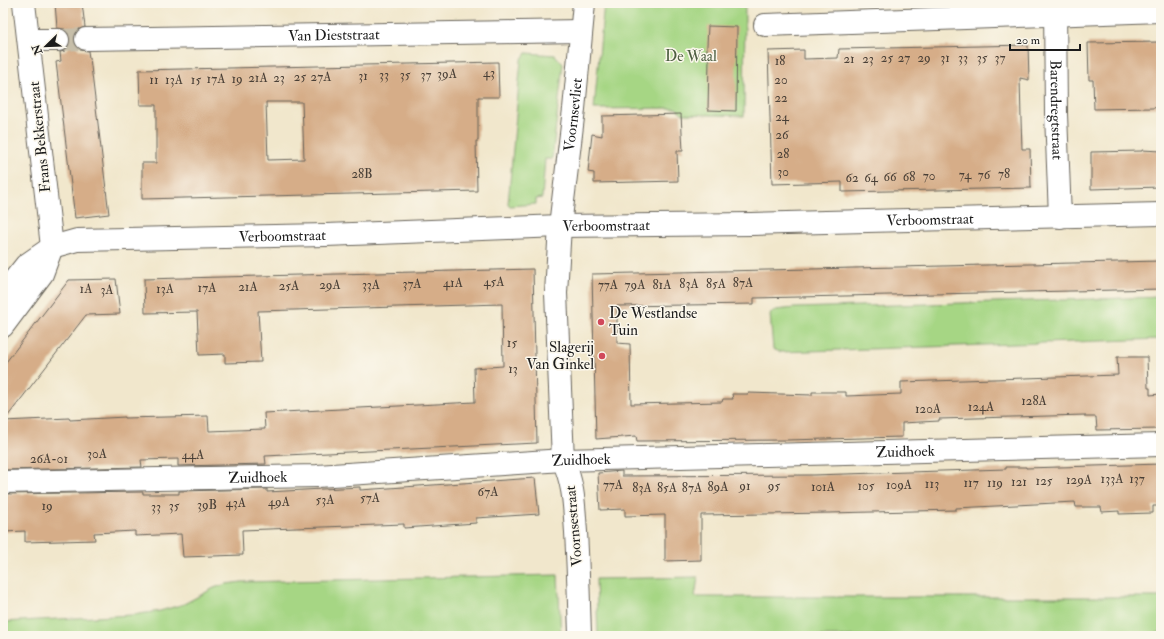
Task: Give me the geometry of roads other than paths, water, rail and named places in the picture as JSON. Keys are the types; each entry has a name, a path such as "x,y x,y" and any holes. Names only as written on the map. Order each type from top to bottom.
{"street":[{"name":"Frans Bekkerstraat","path":"3,326 42,274 52,247 24,3"},
{"name":"Voornsevliet","path":"560,226 574,109 584,3"},
{"path":"765,25 1055,9 1161,11"},
{"name":"Barendregtstraat","path":"1055,9 1056,114 1060,217"},
{"name":"Van Dieststraat","path":"86,39 581,31"},
{"path":"29,40 58,40"},
{"name":"Verboomstraat","path":"52,247 77,240 326,235 560,226 752,224 1161,214"},
{"name":"Voornsestraat","path":"560,226 556,293 563,460 569,473 572,488 578,569 580,636"},
{"path":"3,294 26,265 52,247"},
{"name":"Zuidhoek","path":"3,482 317,476 563,460 1161,445"}],"tunnel":[{"path":"58,40 86,39"}],"place":[{"name":"De Westlandse Tuin","path":"601,322"},
{"name":"Slagerij Van Ginkel","path":"602,356"}],"park label":[{"name":"De Waal","path":"691,56"}]}
